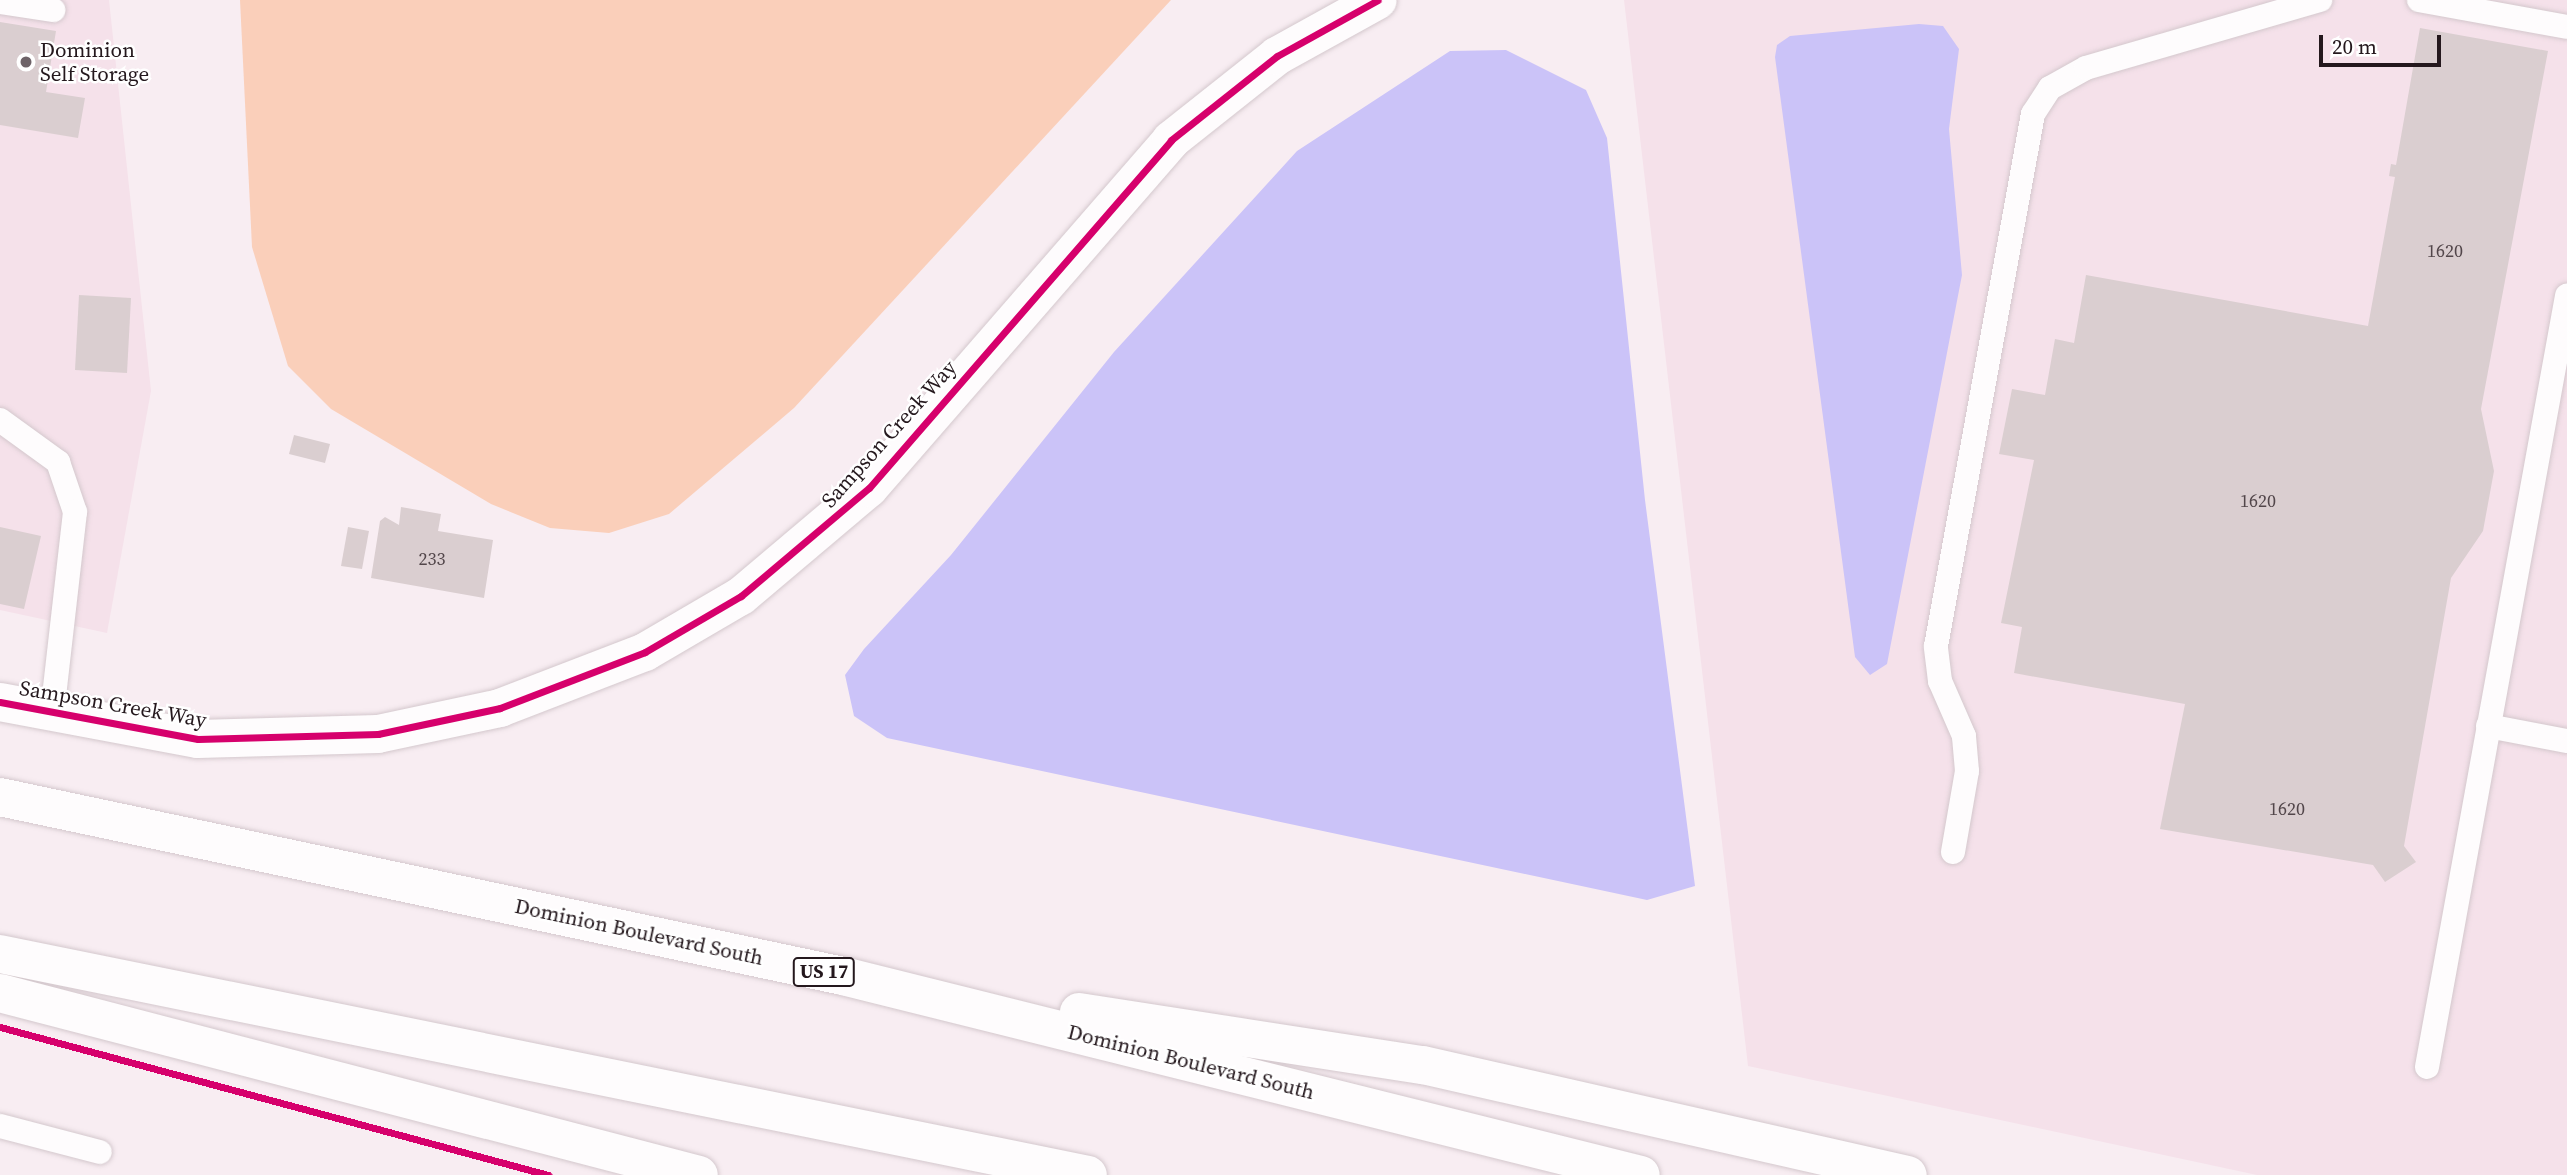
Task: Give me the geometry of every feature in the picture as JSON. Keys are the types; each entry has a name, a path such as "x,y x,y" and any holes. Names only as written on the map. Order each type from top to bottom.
{"main road":[{"name":"Sampson Creek Way","path":"0,702 198,739 377,734 500,708 645,652 741,596 869,488 1171,140 1277,56 1378,0"},
{"name":"Dominion Boulevard South","path":"0,797 843,976 1641,1175"},
{"path":"0,954 1088,1175"},
{"path":"843,976 1423,1065 1908,1175"},
{"path":"0,993 699,1175"}],"lane":[{"path":"1953,852 1968,771 1964,736 1940,681 1936,646 2033,114 2050,88 2086,68 2320,0"},
{"path":"2419,0 2567,27"},
{"path":"0,2 53,10"},
{"path":"2427,1067 2567,296"},
{"path":"0,420 58,463 75,512 52,713"},
{"path":"2488,726 2567,741"},
{"path":"0,1126 100,1152"}],"shaded area":[{"path":"0,0 109,0 151,391 107,633 0,610"},
{"path":"240,0 1171,0 794,408 669,514 609,533 550,528 491,504 331,409 288,366 252,247"},
{"path":"1624,0 2567,0 2567,1175 2257,1175 1748,1066"},
{"path":"1919,24 1943,26 1959,49 1949,129 1962,275 1887,664 1870,675 1855,657 1775,57 1777,45 1790,36"},
{"path":"1506,50 1586,90 1607,138 1645,500 1695,886 1647,900 887,738 854,716 845,675 864,649 951,555 1114,352 1297,151 1450,51"}],"building":[{"name":"Dominion Self Storage","path":"0,22 56,31 46,92 85,98 78,138 0,125"},
{"path":"2420,28 2548,51 2481,409 2494,471 2483,531 2451,578 2404,846 2416,862 2385,882 2373,865 2160,829 2185,704 2014,673 2022,627 2001,623 2034,460 1999,454 2012,389 2045,395 2055,339 2074,343 2086,275 2368,326 2395,177 2389,176 2391,164 2396,165"},
{"path":"79,295 131,298 127,373 75,370"},
{"path":"294,435 330,444 325,463 289,454"},
{"path":"401,507 441,514 438,531 493,540 484,598 371,578 380,521 385,517 399,525"},
{"path":"0,527 41,536 24,609 0,604"},
{"path":"348,527 369,531 362,569 341,566"}],"cycle path":[{"path":"0,702 198,739 378,734 500,708 645,652 741,596 869,488 1171,140 1277,56 1378,0"},
{"path":"0,1027 548,1175"}],"place":[{"name":"Dominion Self Storage","path":"26,62"}]}
